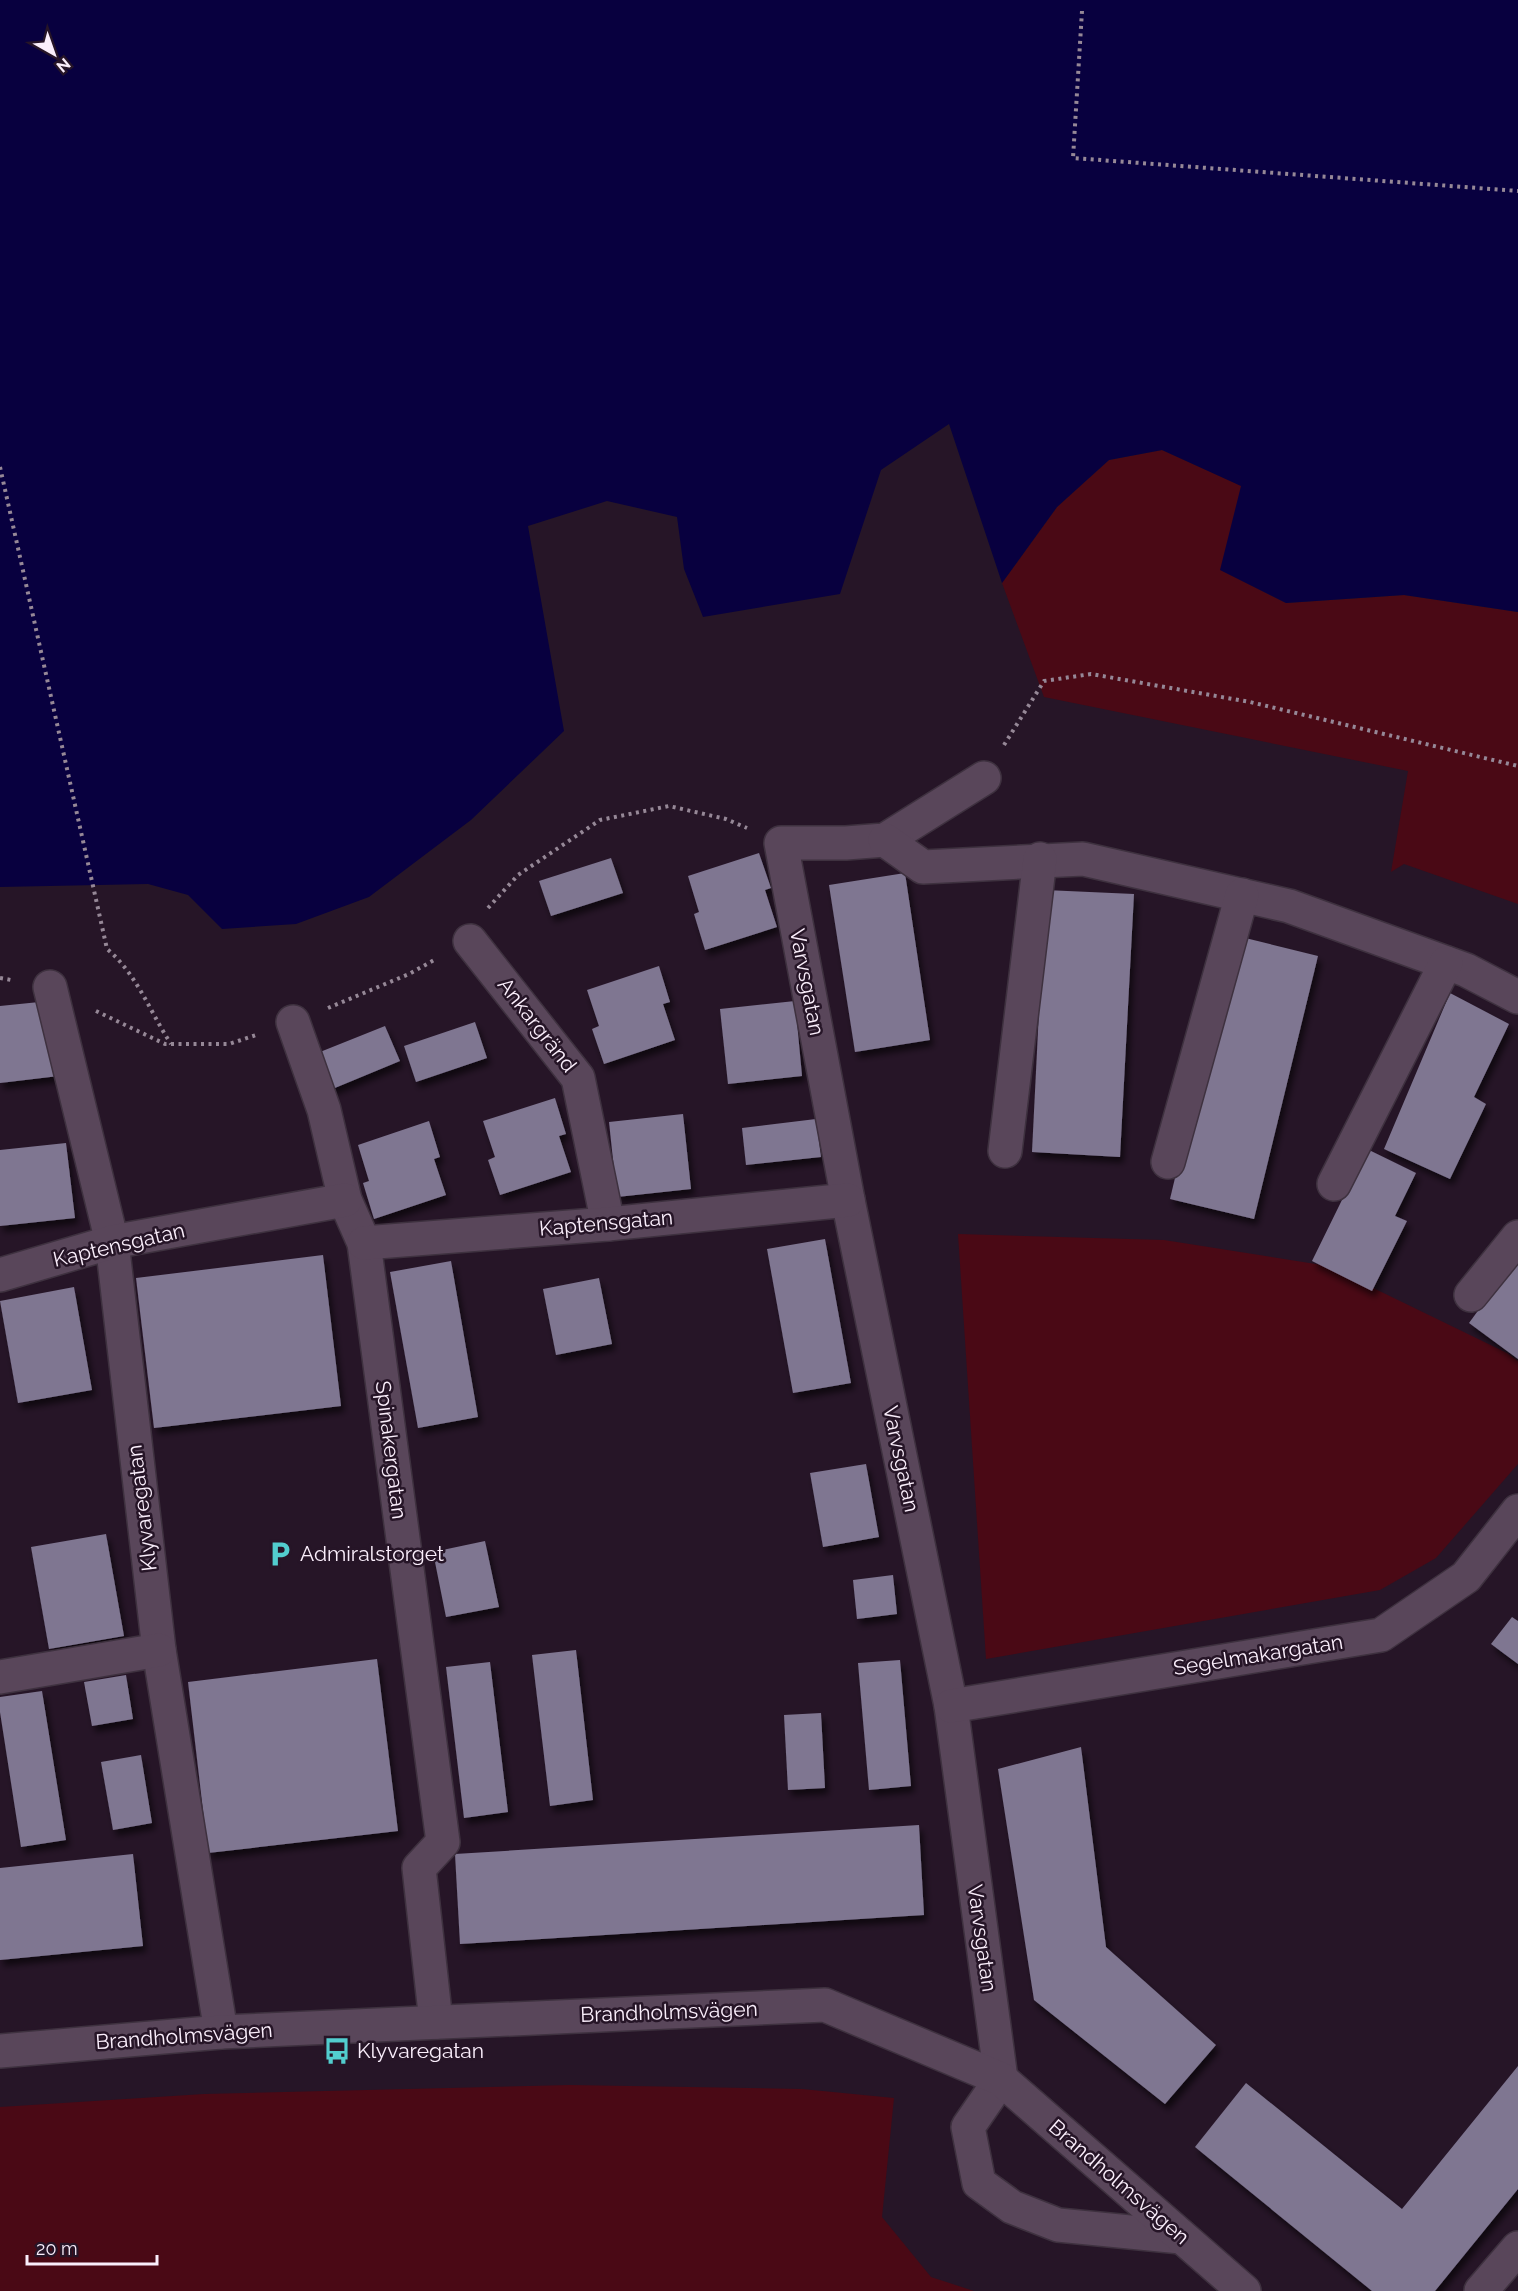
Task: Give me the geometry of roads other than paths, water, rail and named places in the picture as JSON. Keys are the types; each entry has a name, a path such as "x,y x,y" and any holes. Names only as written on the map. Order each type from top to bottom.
{"street":[{"path":"984,778 885,840 923,867 1083,858 1289,906 1466,970 1518,997"},
{"name":"Varvsgatan","path":"885,840 846,843 781,843 848,1200 951,1706 1001,2079"},
{"path":"1005,1151 1040,859"},
{"path":"1168,1162 1242,895"},
{"name":"Ankargränd","path":"470,941 578,1078 608,1224"},
{"path":"1334,1184 1446,963"},
{"name":"Klyvaregatan","path":"50,987 112,1242 159,1650 221,2032"},
{"name":"Spinakergatan","path":"293,1022 324,1110 345,1200 364,1243 442,1842 419,1868 436,2022"},
{"name":"Kaptensgatan","path":"0,1275 112,1242 345,1200"},
{"name":"Kaptensgatan","path":"364,1243 608,1224 848,1200"},
{"path":"1471,1295 1518,1237"},
{"name":"Segelmakargatan","path":"951,1706 1381,1635 1466,1577 1518,1511"},
{"path":"0,1677 159,1650"},
{"name":"Brandholmsvägen","path":"0,2051 221,2032 825,2005 1001,2079 1245,2291"},
{"path":"1001,2079 968,2127 979,2183 1012,2207 1058,2224 1181,2237"},
{"path":"1481,2291 1518,2248"}],"place":[{"name":"Admiralstorget","path":"280,1554"},
{"name":"Klyvaregatan","path":"337,2051"}]}
